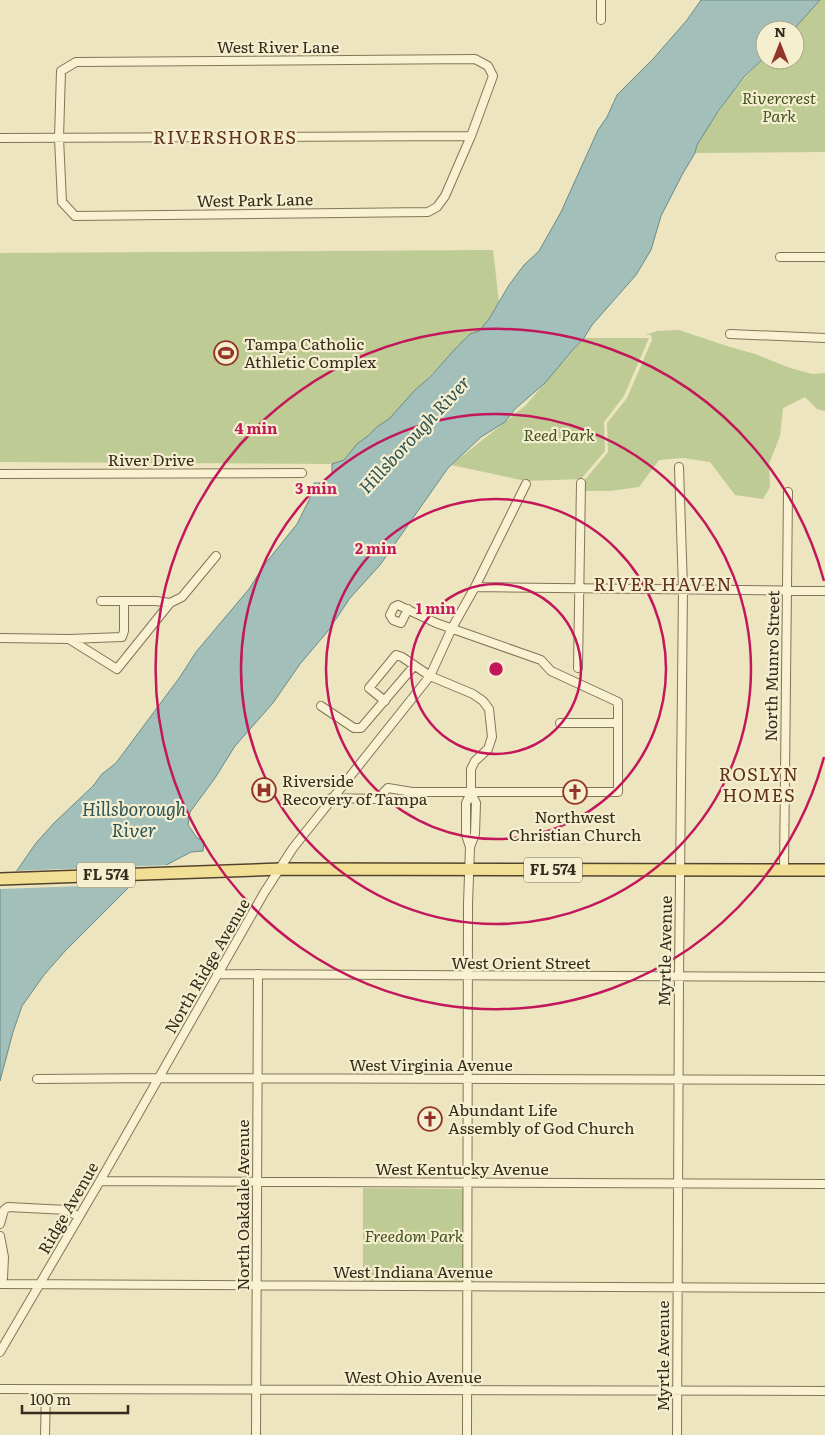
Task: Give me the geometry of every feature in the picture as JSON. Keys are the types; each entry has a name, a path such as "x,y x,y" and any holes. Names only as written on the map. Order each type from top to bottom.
{"main road":[{"name":"FL 574","path":"0,880 280,869 825,870"}],"street":[{"path":"601,20 602,0"},
{"name":"West River Lane","path":"59,138 61,71 76,62 475,59 488,66 493,76 471,136"},
{"path":"0,138 471,136"},
{"name":"West Park Lane","path":"59,138 62,202 75,216 428,212 438,207 442,202 471,136"},
{"path":"780,258 825,256"},
{"path":"730,334 825,338"},
{"name":"Myrtle Avenue","path":"677,1435 678,977 683,589 679,467"},
{"name":"River Drive","path":"0,474 302,474"},
{"path":"578,668 581,482"},
{"name":"North Ridge Avenue","path":"159,1078 264,893 293,848 430,676 452,628 475,587 526,484"},
{"name":"North Munro Street","path":"784,870 788,492"},
{"path":"69,639 117,669 170,603 182,597 216,556"},
{"path":"475,587 825,591"},
{"path":"101,601 156,600 170,603"},
{"path":"0,638 119,638 122,637 124,631 124,601"},
{"path":"331,798 377,799 388,788 412,792 618,792 618,702 551,671 542,660 436,623 408,609"},
{"path":"385,701 370,688 396,655 430,676 473,694 483,701 489,709 492,737 488,749 475,761 471,769 471,793 466,803 466,835 470,847 467,1435"},
{"path":"321,706 354,728 361,728 414,666"},
{"path":"560,723 618,723"},
{"name":"West Orient Street","path":"217,974 825,977"},
{"name":"North Oakdale Avenue","path":"256,1435 256,1078 258,974"},
{"name":"Ridge Avenue","path":"0,1352 159,1078"},
{"name":"West Virginia Avenue","path":"37,1079 825,1080"},
{"name":"West Kentucky Avenue","path":"100,1181 825,1184"},
{"path":"0,1224 4,1210 8,1207 67,1210 78,1217"},
{"path":"0,1236 4,1264 3,1278 0,1279"},
{"name":"West Indiana Avenue","path":"0,1284 825,1288"},
{"name":"West Ohio Avenue","path":"0,1389 825,1391"},
{"path":"45,1435 46,1390"}],"green space":[{"name":"Rivercrest Park","path":"820,0 825,0 825,152 695,153 701,138 729,98 755,67 755,70 805,70 805,20 802,20"},
{"name":"Tampa Catholic Athletic Complex","path":"493,250 499,302 489,319 479,331 470,334 389,419 357,444 344,460 332,464 0,462 0,253"},
{"path":"679,330 755,354 790,368 812,374 825,373 825,411 817,409 805,397 783,408 780,436 769,464 770,487 763,499 735,495 710,462 683,458 659,460 639,487 610,491 584,491 584,481 608,452 607,423 627,398 652,340 651,335 645,335 657,331"},
{"name":"Reed Park","path":"584,338 649,338 624,396 604,422 605,451 581,479 526,481 451,465 525,406"},
{"name":"Freedom Park","path":"363,1188 464,1189 464,1283 363,1283"}],"water":[{"name":"Hillsborough River","path":"701,0 820,0 802,20 755,20 755,67 744,77 719,110 697,145 695,153 661,216 651,250 636,275 545,383 515,409 505,422 481,437 448,468 380,565 350,598 328,631 300,664 273,703 235,746 215,778 190,812 188,825 197,838 204,841 203,851 191,852 134,882 66,950 44,975 22,1006 0,1081 0,888 18,869 36,843 54,823 93,786 102,774 116,763 180,677 196,652 249,589 265,564 297,524 311,496 314,483 321,483 332,473 332,464 344,460 357,444 389,419 470,334 479,331 489,319 509,285 524,265 539,251 561,212 598,130 607,117 617,95 653,59 687,20"}],"pier":[{"path":"170,865 137,884 0,889 0,884 12,871"}],"place":[{"name":"Tampa Catholic Athletic Complex","path":"226,353"},
{"name":"Riverside Recovery of Tampa","path":"264,790"},
{"name":"Northwest Christian Church","path":"575,792"},
{"name":"Abundant Life Assembly of God Church","path":"430,1119"}],"district":[{"name":"RIVERSHORES","path":"225,138"},
{"name":"RIVER HAVEN","path":"663,585"},
{"name":"ROSLYN HOMES","path":"759,785"}]}
